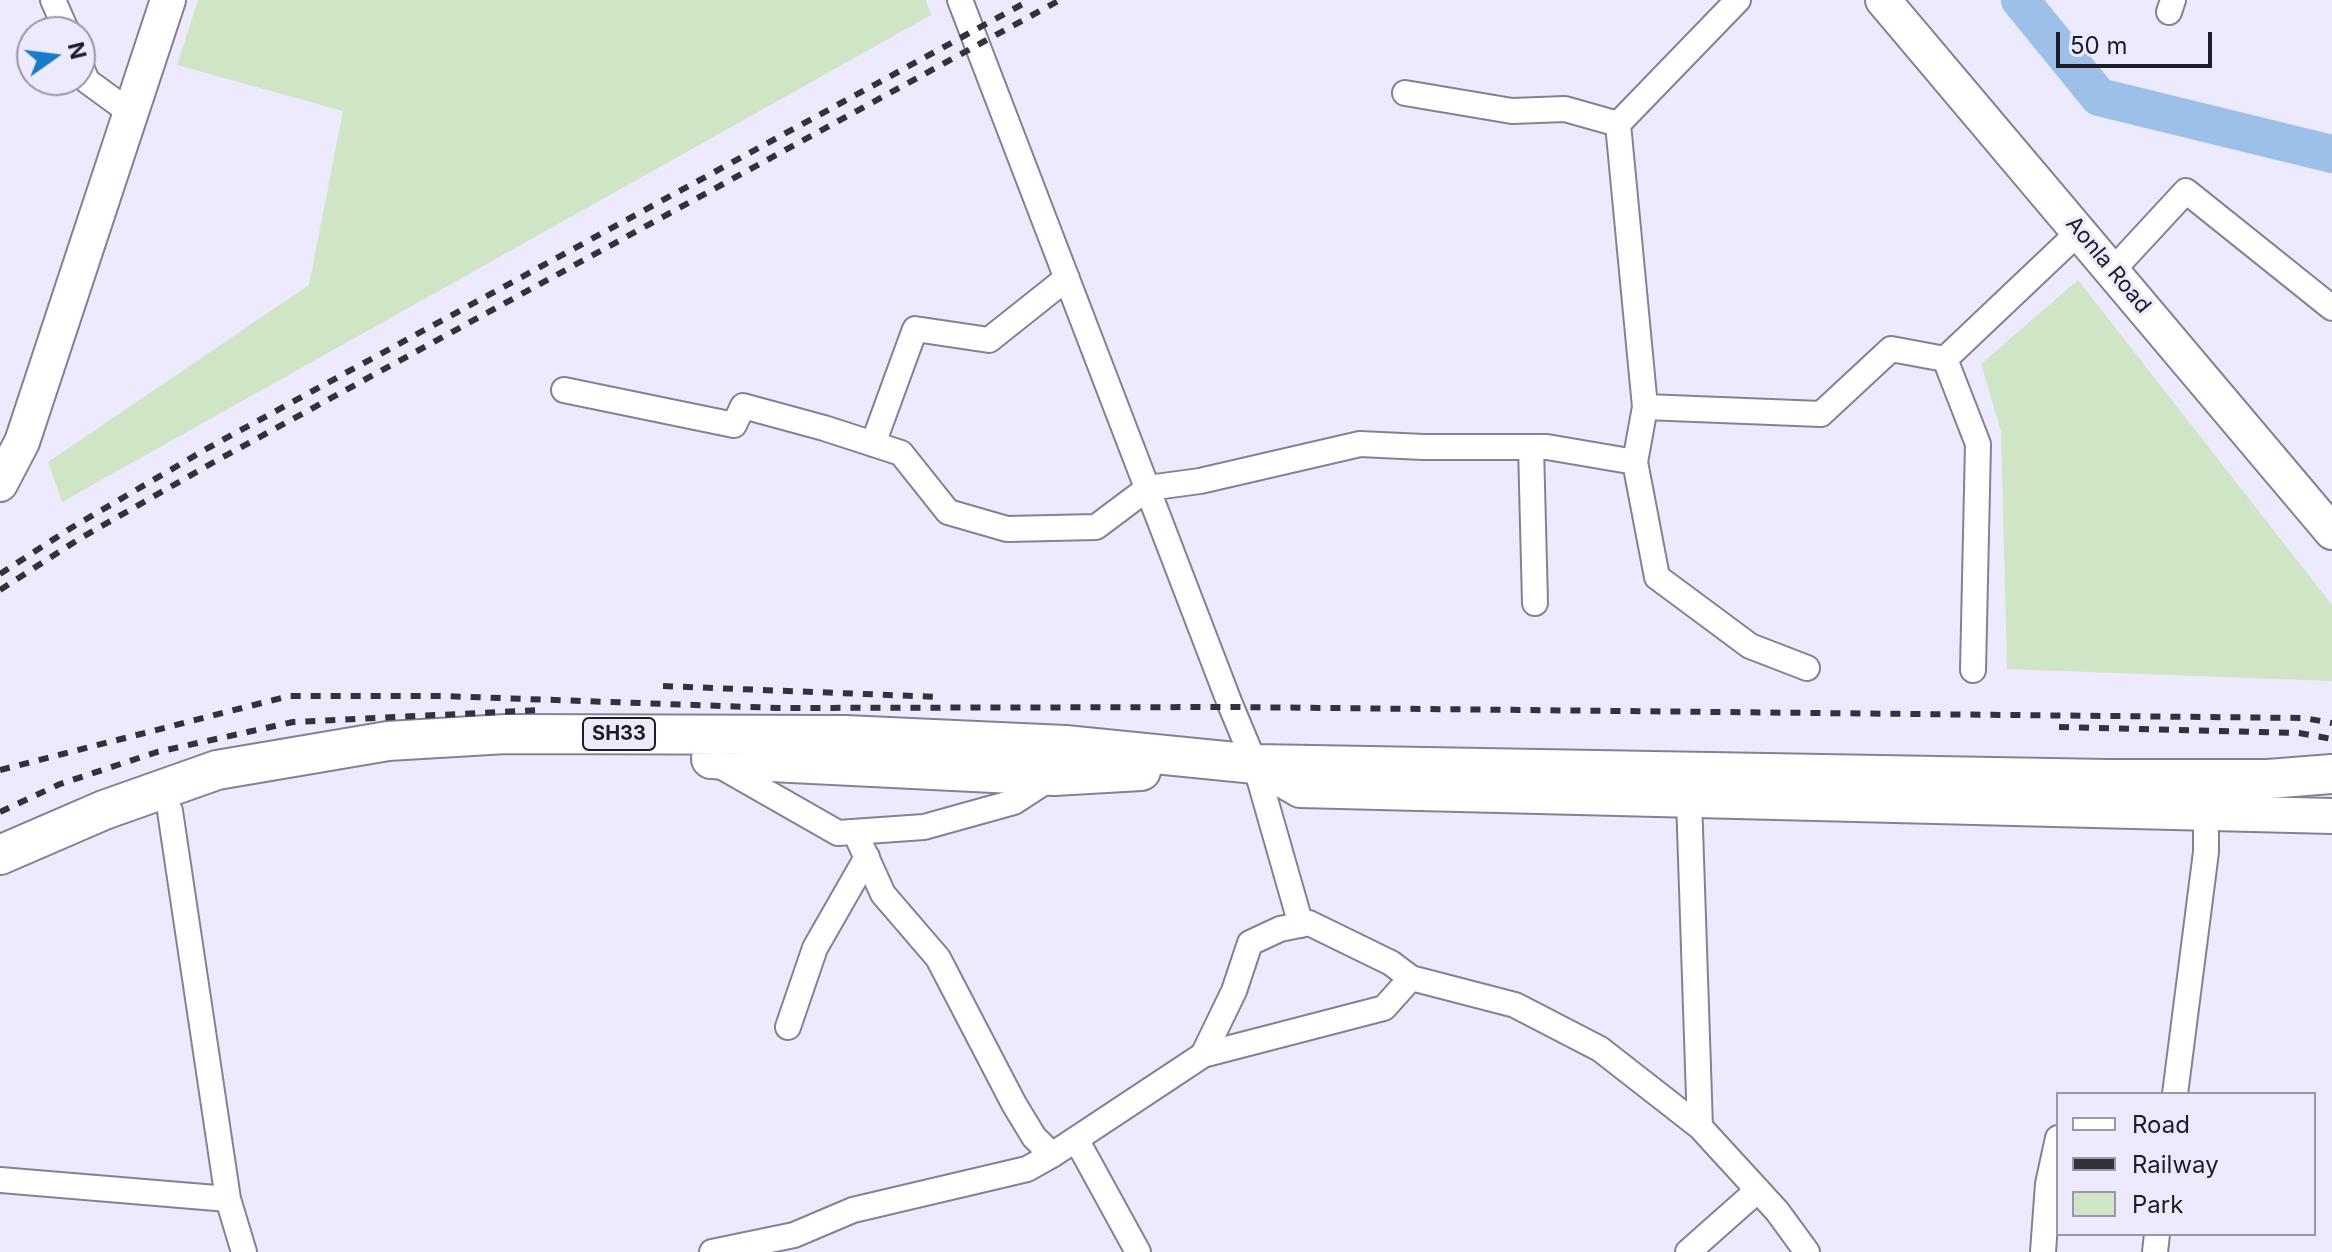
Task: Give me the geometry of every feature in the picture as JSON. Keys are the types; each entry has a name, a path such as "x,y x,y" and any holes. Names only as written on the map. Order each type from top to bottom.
{"main road":[{"name":"SH33","path":"0,855 104,810 217,770 388,741 506,734 845,735 1065,745 1255,764"},
{"name":"SH33","path":"0,879 112,831 212,796 342,770 501,759 708,758 1054,776 1255,764"},
{"path":"1255,764 2107,779 2268,779 2332,774"}],"street":[{"path":"0,484 22,442 168,0"},
{"path":"960,0 1255,764 1301,925"},
{"path":"1738,0 1618,124 1645,407 1635,462 1657,577 1750,646 1807,668"},
{"name":"Aonla Road","path":"1883,0 2332,532"},
{"path":"96,88 131,113"},
{"path":"1405,93 1512,111 1565,109 1618,124"},
{"path":"2113,270 2186,191 2332,308"},
{"path":"1945,359 2080,231"},
{"path":"873,444 915,329 989,340 1067,278"},
{"path":"1645,407 1821,414 1891,349 1945,359"},
{"path":"1945,359 1978,444 1973,670"},
{"path":"564,390 734,425 743,406 873,444 901,453 948,512 1007,529 1096,527 1148,488 1200,481 1360,444 1547,447 1635,462"},
{"path":"1531,447 1535,603"},
{"path":"708,758 838,833 924,827 1014,802 1054,776"},
{"path":"1255,764 1300,790 2332,816"},
{"path":"1689,799 1700,1127"},
{"path":"170,811 228,1199 244,1252"},
{"path":"2175,1092 2206,852 2206,811"},
{"path":"855,832 883,894 938,958 1014,1104 1034,1137 1052,1155"},
{"path":"788,1027 815,948 867,857"},
{"path":"1203,1055 1234,991 1250,943 1280,929 1309,923 1391,963 1411,978 1515,1005 1600,1049 1700,1127 1758,1190 1807,1252"},
{"path":"712,1252 757,1247 853,1210 1027,1169 1203,1055 1384,1008 1411,978"},
{"path":"1076,1139 1138,1252"},
{"path":"2043,1252 2048,1184 2056,1147"},
{"path":"0,1180 228,1199"},
{"path":"1688,1252 1758,1190"}],"green space":[{"path":"198,0 926,0 931,15 62,502 48,462 309,285 343,111 177,65"},
{"path":"2078,280 2332,605 2332,681 2007,669 2001,431 1981,364"}],"waterway":[{"path":"2020,0 2099,97 2332,154"}],"railway":[{"path":"0,574 71,528 208,448 1030,0"},
{"path":"0,590 79,539 214,462 1060,0"},
{"path":"663,686 939,697"},
{"path":"0,770 289,696 443,696 778,708 1231,707 2304,718 2332,723"},
{"path":"0,812 60,784 157,752 293,722 541,710"},
{"path":"2059,727 2299,733 2332,739"}]}
